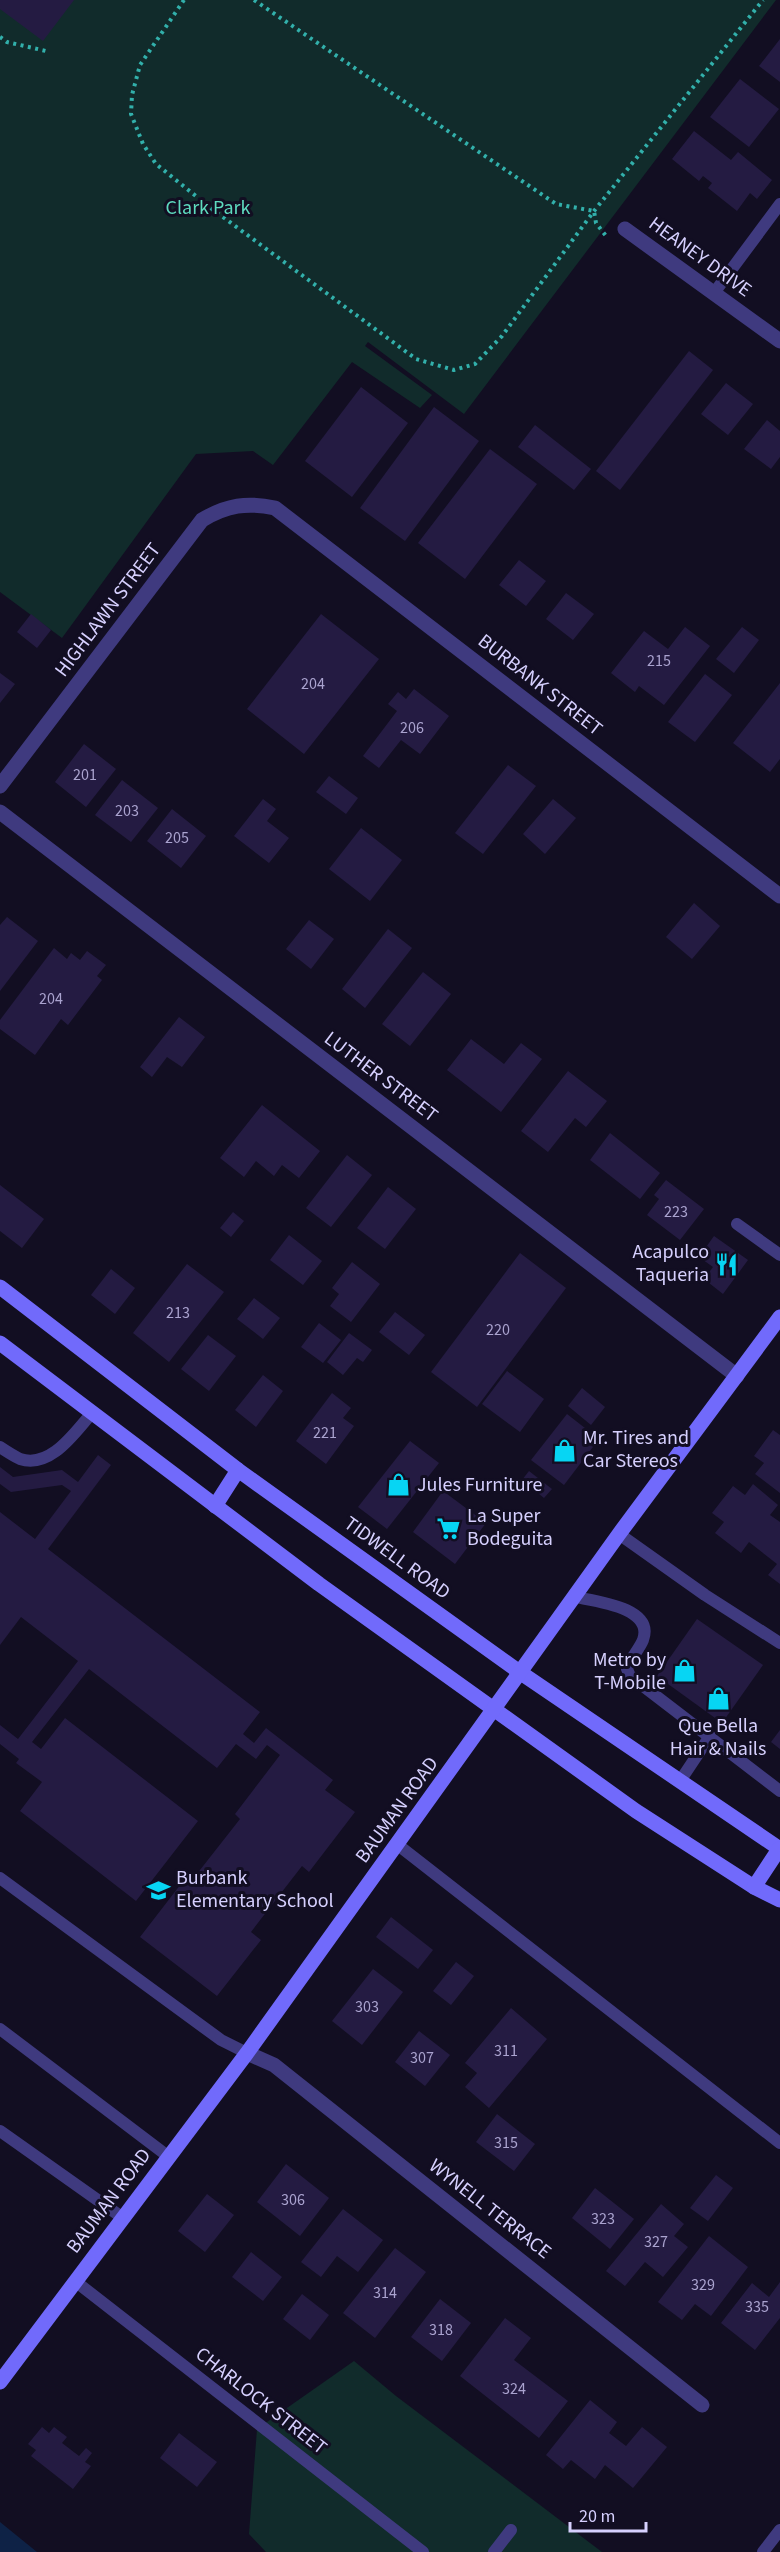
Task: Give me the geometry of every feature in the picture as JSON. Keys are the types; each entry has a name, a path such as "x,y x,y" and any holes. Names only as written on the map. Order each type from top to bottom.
{"main road":[{"name":"TIDWELL ROAD","path":"1,1291 238,1470 521,1673 780,1849"},
{"name":"BAUMAN ROAD","path":"0,2382 247,2053 619,1534 780,1317"},
{"path":"0,1343 215,1506 636,1811 754,1887 780,1900"},
{"path":"215,1506 238,1470"},
{"path":"754,1887 780,1849"}],"street":[{"name":"HEANEY DRIVE","path":"625,229 780,340"},
{"name":"HIGHLAWN STREET","path":"0,786 202,520 219,510 237,505 256,504 275,508"},
{"name":"BURBANK STREET","path":"275,508 780,896"},
{"name":"LUTHER STREET","path":"0,812 737,1376"},
{"name":"WYNELL TERRACE","path":"247,2053 274,2065 702,2405"}],"lane":[{"path":"714,293 780,204"},
{"path":"737,1224 780,1255"},
{"path":"0,1447 22,1460 43,1459 60,1448 92,1413"},
{"path":"619,1534 705,1595 780,1642"},
{"path":"575,1597 624,1607 641,1621 644,1628 643,1639 629,1661 627,1669 630,1676 780,1791"},
{"path":"680,1781 710,1736"},
{"path":"398,1845 780,2143"},
{"path":"0,1878 221,2040 247,2053"},
{"path":"0,2029 169,2157"},
{"path":"0,2131 123,2218"},
{"name":"CHARLOCK STREET","path":"75,2281 423,2552"},
{"path":"494,2552 511,2530"},
{"path":"763,2552 780,2530"}],"path":[{"path":"184,0 140,65 132,95 131,114 143,144 156,164 212,209 416,359 454,370 475,364 502,336 594,212 763,0"},
{"path":"254,0 555,204 594,212"},
{"path":"0,37 7,42 46,51"}],"green space":[{"name":"Clark Park","path":"0,0 776,0 464,414 368,342 365,346 432,395 420,408 352,362 273,465 253,451 196,454 62,638 0,592"},
{"path":"354,2361 396,2396 602,2552 266,2552 249,2534 257,2429"}],"water":[{"path":"0,2522 37,2552 0,2552"}],"building":[{"path":"0,0 74,0 43,41 0,9"},
{"path":"780,39 780,82 759,66"},
{"path":"740,79 779,109 749,147 710,117"},
{"path":"694,131 731,160 738,152 772,180 757,199 750,193 737,211 708,188 712,183 703,176 699,181 672,159"},
{"path":"689,351 713,370 620,490 596,471"},
{"path":"726,383 753,404 728,435 701,414"},
{"path":"361,387 408,423 352,497 305,461"},
{"path":"434,407 479,441 405,541 360,508"},
{"path":"767,420 780,431 780,457 771,469 744,449"},
{"path":"535,425 591,469 574,490 518,447"},
{"path":"490,449 537,484 465,579 418,543"},
{"path":"519,560 546,581 526,606 499,585"},
{"path":"566,593 594,614 573,640 546,619"},
{"path":"31,614 51,630 37,648 17,632"},
{"path":"321,614 379,659 304,754 247,709"},
{"path":"685,627 710,646 664,705 639,686 635,692 611,673 644,631 668,649"},
{"path":"742,627 759,640 734,673 716,659"},
{"path":"0,673 15,684 0,703"},
{"path":"705,674 732,695 695,742 668,722"},
{"path":"780,683 780,759 770,772 733,743"},
{"path":"414,689 449,716 420,754 401,740 379,768 363,756 397,711 388,704 398,692 406,699"},
{"path":"84,744 116,769 86,807 55,782"},
{"path":"508,765 536,786 483,854 455,833"},
{"path":"329,776 358,798 346,814 316,792"},
{"path":"122,780 158,808 131,842 95,815"},
{"path":"263,799 276,809 267,821 289,838 269,863 234,836"},
{"path":"553,799 576,818 545,854 523,834"},
{"path":"172,809 206,836 181,868 147,841"},
{"path":"361,828 402,860 370,901 329,869"},
{"path":"694,903 720,926 692,959 666,937"},
{"path":"7,917 38,941 0,991 0,925"},
{"path":"309,920 334,939 311,969 286,949"},
{"path":"388,929 412,948 365,1008 342,989"},
{"path":"54,948 67,959 71,953 80,960 87,951 106,965 97,976 102,980 68,1025 61,1019 35,1055 0,1029 0,1020"},
{"path":"423,972 451,994 410,1046 382,1024"},
{"path":"179,1017 205,1037 182,1067 167,1057 152,1077 140,1067"},
{"path":"471,1039 504,1064 521,1043 542,1059 501,1112 447,1070"},
{"path":"568,1071 607,1101 586,1127 575,1118 548,1152 521,1131"},
{"path":"262,1105 320,1151 299,1178 282,1165 274,1176 256,1161 244,1177 220,1158"},
{"path":"610,1133 660,1173 640,1199 590,1160"},
{"path":"347,1155 372,1175 331,1227 306,1208"},
{"path":"666,1180 704,1209 680,1240 647,1215 659,1199 654,1195"},
{"path":"0,1185 44,1219 22,1248 0,1231"},
{"path":"388,1187 416,1209 385,1249 357,1228"},
{"path":"233,1212 244,1221 231,1237 220,1228"},
{"path":"289,1235 322,1261 303,1285 270,1260"},
{"name":"Acapulco Taqueria","path":"714,1236 748,1260 723,1294 704,1279 713,1267 699,1257"},
{"path":"520,1253 566,1288 477,1407 431,1372"},
{"path":"352,1262 380,1284 351,1322 330,1306 339,1294 332,1288"},
{"path":"187,1264 224,1292 169,1362 133,1333"},
{"path":"111,1269 135,1288 115,1314 91,1295"},
{"path":"254,1298 280,1318 263,1339 237,1319"},
{"path":"395,1312 425,1335 409,1355 379,1332"},
{"path":"319,1323 341,1340 323,1363 301,1347"},
{"path":"349,1333 372,1350 363,1362 357,1358 343,1375 327,1362"},
{"path":"208,1335 236,1356 209,1391 181,1369"},
{"path":"507,1371 544,1399 520,1432 482,1404"},
{"path":"263,1375 283,1391 256,1427 235,1410"},
{"path":"582,1388 605,1407 591,1425 568,1406"},
{"path":"332,1393 351,1408 343,1418 354,1426 326,1464 296,1441"},
{"name":"Mr. Tires and Car Stereos","path":"567,1414 599,1439 564,1485 531,1460"},
{"path":"773,1430 780,1435 780,1493 755,1474 764,1463 754,1456"},
{"name":"Jules Furniture","path":"410,1441 439,1463 387,1529 358,1507"},
{"path":"98,1455 111,1465 48,1549 260,1712 243,1734 254,1743 266,1728 333,1780 325,1790 355,1812 309,1872 302,1866 251,1932 261,1940 217,1996 140,1937 184,1880 189,1884 240,1819 235,1814 280,1755 267,1745 256,1759 236,1744 217,1768 89,1669 32,1742 41,1749 65,1718 198,1821 136,1901 20,1811 42,1782 16,1763 19,1759 0,1744 0,1725 18,1739 78,1661 21,1617 0,1645 0,1512 35,1539 71,1491 62,1485 11,1492 0,1484 0,1467 13,1477 62,1470 78,1482"},
{"path":"529,1471 552,1489 544,1498 522,1480"},
{"path":"753,1484 778,1505 770,1515 780,1522 780,1584 768,1575 777,1564 749,1542 741,1553 715,1533 724,1522 712,1513 733,1486 745,1495"},
{"name":"La Super Bodeguita","path":"443,1491 486,1523 455,1564 413,1532"},
{"path":"697,1619 763,1665 722,1723 657,1676"},
{"path":"780,1730 780,1749 771,1742"},
{"path":"391,1917 433,1950 418,1969 376,1937"},
{"path":"456,1962 474,1976 451,2005 433,1991"},
{"path":"373,1969 403,1992 362,2045 332,2021"},
{"path":"511,2008 547,2039 489,2108 465,2087 477,2073 465,2063"},
{"path":"419,2031 450,2055 425,2086 395,2062"},
{"path":"497,2114 535,2144 514,2171 476,2142"},
{"path":"286,2164 329,2198 300,2236 257,2202"},
{"path":"716,2175 733,2188 708,2221 690,2208"},
{"path":"595,2188 634,2219 610,2249 572,2218"},
{"path":"207,2194 234,2215 205,2252 178,2231"},
{"path":"661,2204 684,2224 674,2236 688,2247 663,2277 645,2262 625,2286 606,2271"},
{"path":"343,2209 383,2240 358,2272 337,2256 321,2277 301,2262"},
{"path":"709,2236 748,2267 711,2316 695,2304 682,2320 658,2302"},
{"path":"395,2248 426,2272 375,2338 343,2313"},
{"path":"251,2252 282,2277 263,2301 232,2277"},
{"path":"780,2282 780,2318 755,2350 721,2323 752,2283 769,2297"},
{"path":"302,2294 329,2315 310,2340 283,2319"},
{"path":"440,2299 471,2323 442,2361 411,2337"},
{"path":"505,2318 531,2338 514,2360 568,2401 539,2438 460,2376"},
{"path":"590,2400 617,2422 609,2433 626,2446 642,2427 667,2447 633,2488 605,2465 595,2479 571,2460 563,2469 546,2455"},
{"path":"42,2427 49,2433 54,2427 67,2437 62,2443 79,2456 86,2448 92,2453 85,2462 91,2466 73,2489 31,2456 36,2450 28,2444"},
{"path":"179,2433 217,2462 197,2487 160,2458"}],"place":[{"name":"Acapulco Taqueria","path":"727,1264"},
{"name":"Mr. Tires and Car Stereos","path":"565,1450"},
{"name":"Jules Furniture","path":"399,1485"},
{"name":"La Super Bodeguita","path":"449,1528"},
{"name":"Metro by T-Mobile","path":"684,1671"},
{"name":"Que Bella Hair & Nails","path":"718,1698"},
{"name":"Burbank Elementary School","path":"158,1890"}]}
